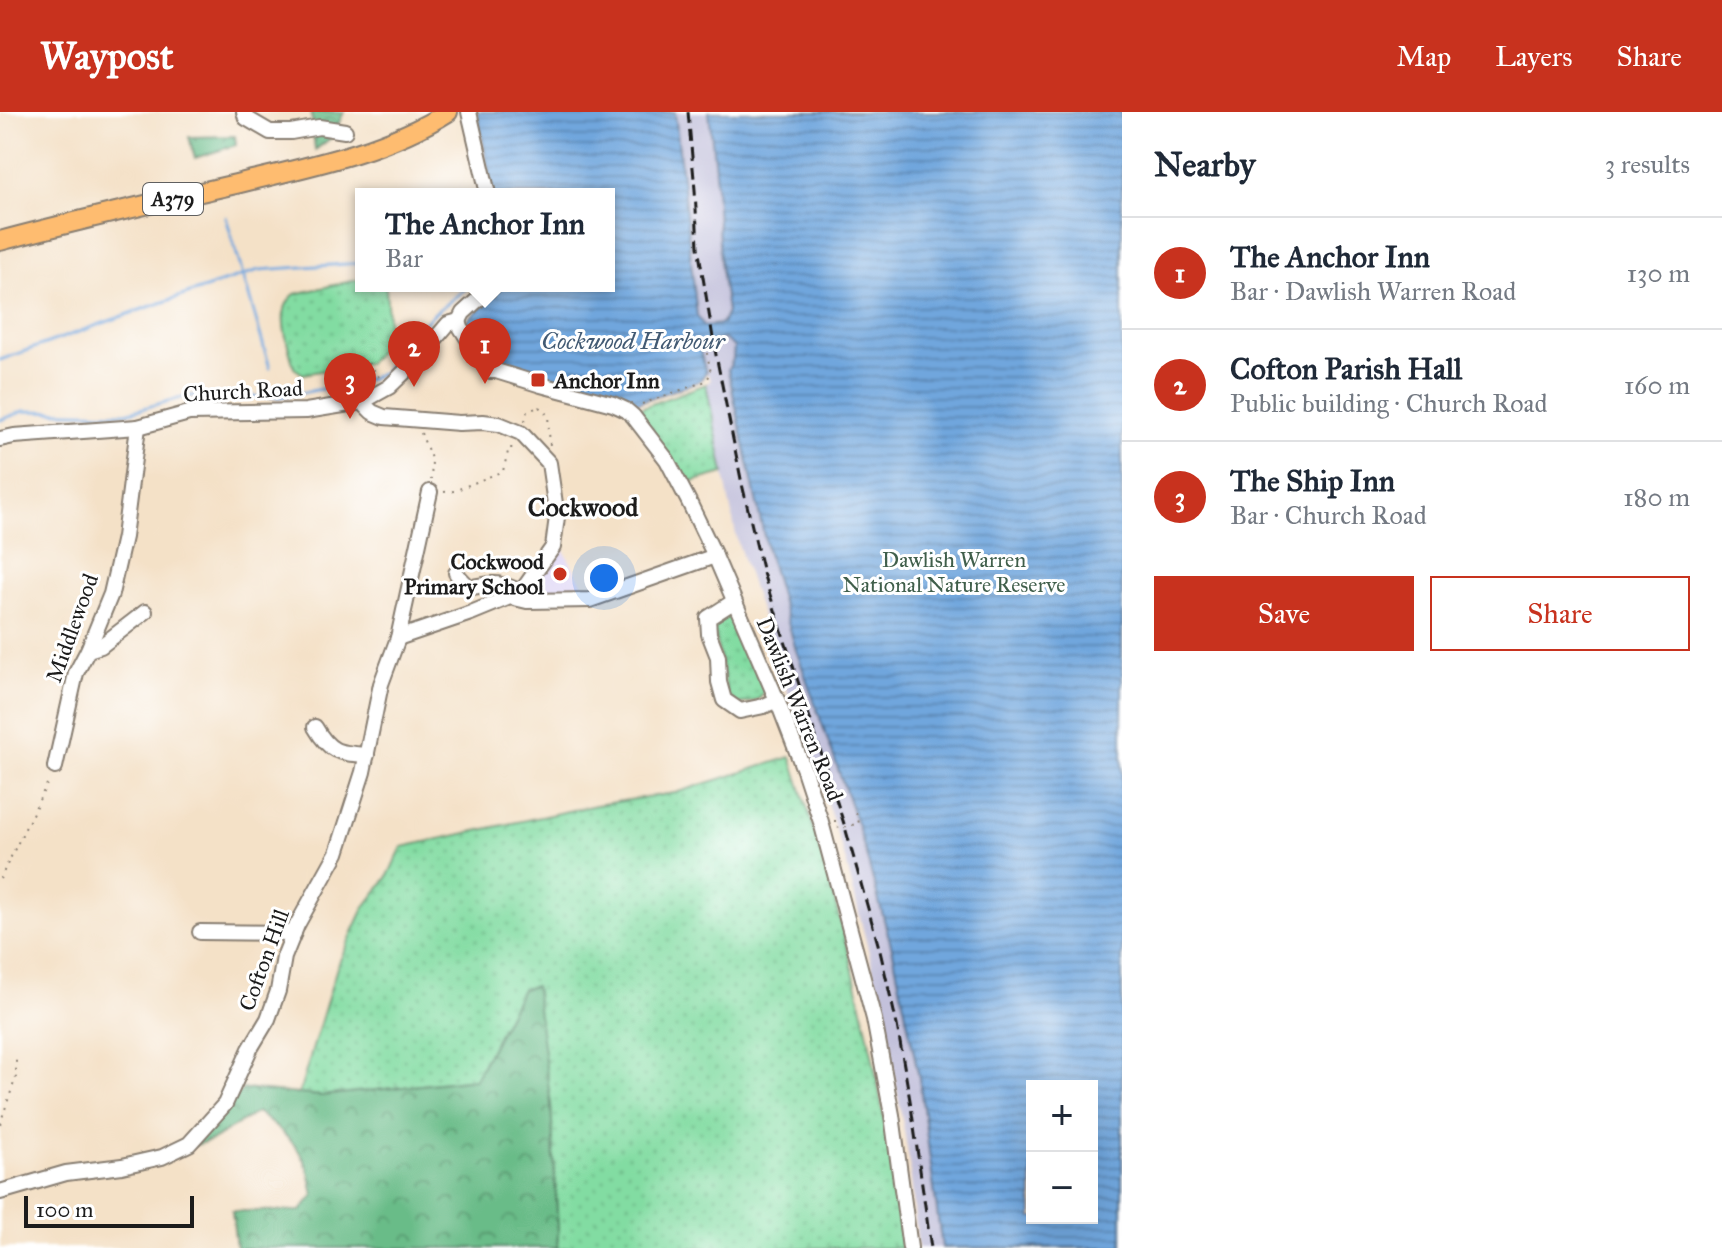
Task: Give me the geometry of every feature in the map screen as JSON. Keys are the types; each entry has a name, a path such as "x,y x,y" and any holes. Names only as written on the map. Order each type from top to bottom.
{"main road":[{"name":"A379","path":"0,241 304,167 390,141 448,112"}],"street":[{"path":"244,112 246,118 270,132 348,127 342,142 345,155"},
{"path":"469,112 487,188"},
{"name":"Church Road","path":"0,439 138,427 189,413 306,411 362,402 389,387 448,324 459,321 463,313 486,292"},
{"path":"459,321 488,371 626,410"},
{"path":"362,402 372,412 384,417 483,422 526,432 549,463 555,494 553,547 524,588 398,638"},
{"name":"Dawlish Warren Road","path":"626,410 667,460 689,502 777,700 804,770 874,1019 892,1115 910,1248"},
{"name":"Middlewood","path":"55,767 76,673 111,594 124,537 138,427"},
{"name":"Cofton Hill","path":"0,1192 66,1173 162,1157 189,1144 225,1104 250,1049 268,1019 278,991 284,957 294,933 337,853 367,755 381,684 398,638 430,492"},
{"path":"456,573 470,587 499,584 527,601 590,600 715,556"},
{"path":"733,602 708,618 724,700 740,711 777,700"},
{"path":"88,650 101,646 145,612"},
{"path":"315,727 330,748 367,755"},
{"path":"200,932 294,933"}],"path":[{"path":"626,410 706,381 711,373 705,344"},
{"path":"368,363 381,380"},
{"path":"417,420 432,461 430,492 454,491 503,471 509,448 526,446 527,412 539,407 548,415 551,454"},
{"path":"0,879 55,767"},
{"path":"836,821 839,829 859,823 855,809"},
{"path":"0,1124 16,1077 16,1056"}],"shaded area":[{"path":"675,112 709,112 720,261 727,312 722,324 704,326 697,316"},
{"path":"724,339 734,348 728,371 767,550 858,826 893,952 919,1078 942,1248 918,1248 909,1160 890,1049 846,862 737,540 706,384 711,380 699,347 707,341"},
{"name":"Cockwood Primary School","path":"561,545 589,596 541,598 538,581"}],"green space":[{"path":"311,112 344,112 332,137 315,150"},
{"path":"235,136 236,145 195,158 189,137"},
{"path":"355,280 355,292 386,292 386,342 368,363 303,374 294,368 284,329 285,309 295,294"},
{"path":"706,384 724,473 687,483 632,411"},
{"path":"721,614 735,618 765,689 761,697 754,701 738,704 728,697 714,630 714,619"},
{"path":"791,757 828,877 860,999 885,1123 901,1248 557,1248 551,1104 522,989 475,1079 321,1096 299,1094 337,967 364,908 387,878 402,847 596,805 675,793"},
{"path":"535,986 551,1104 557,1248 236,1248 232,1211 301,1211 314,1195 309,1172 299,1152 287,1137 257,1112 214,1139 193,1146 243,1089 321,1096 475,1079 522,989"}],"water":[{"name":"Dawlish Warren National Nature Reserve","path":"477,112 675,112 697,316 704,326 722,324 727,312 720,261 709,112 1122,112 1122,1248 942,1248 919,1078 893,952 858,826 796,650 767,550 728,370 734,347 724,339 707,342 699,347 706,372 700,381 631,405 490,365 476,344 482,340 468,323 469,318 484,306 494,292 615,292 615,188 492,188"}],"waterway":[{"path":"226,217 270,368"},
{"path":"0,360 259,270 355,263"},
{"path":"0,420 24,411 126,413 187,396 280,397 363,381 383,373 432,315 461,292"}],"railway":[{"path":"688,112 698,247 742,484 763,573 845,827 880,951 911,1106 931,1248"}],"place":[{"name":"Anchor Inn","path":"538,380"},
{"name":"The Anchor Inn","path":"485,384"},
{"name":"Cofton Parish Hall","path":"414,387"},
{"name":"The Ship Inn","path":"350,419"},
{"name":"Cockwood Primary School","path":"560,574"}],"district":[{"name":"Cockwood","path":"583,507"}],"water label":[{"name":"Cockwood Harbour","path":"633,341"}]}
